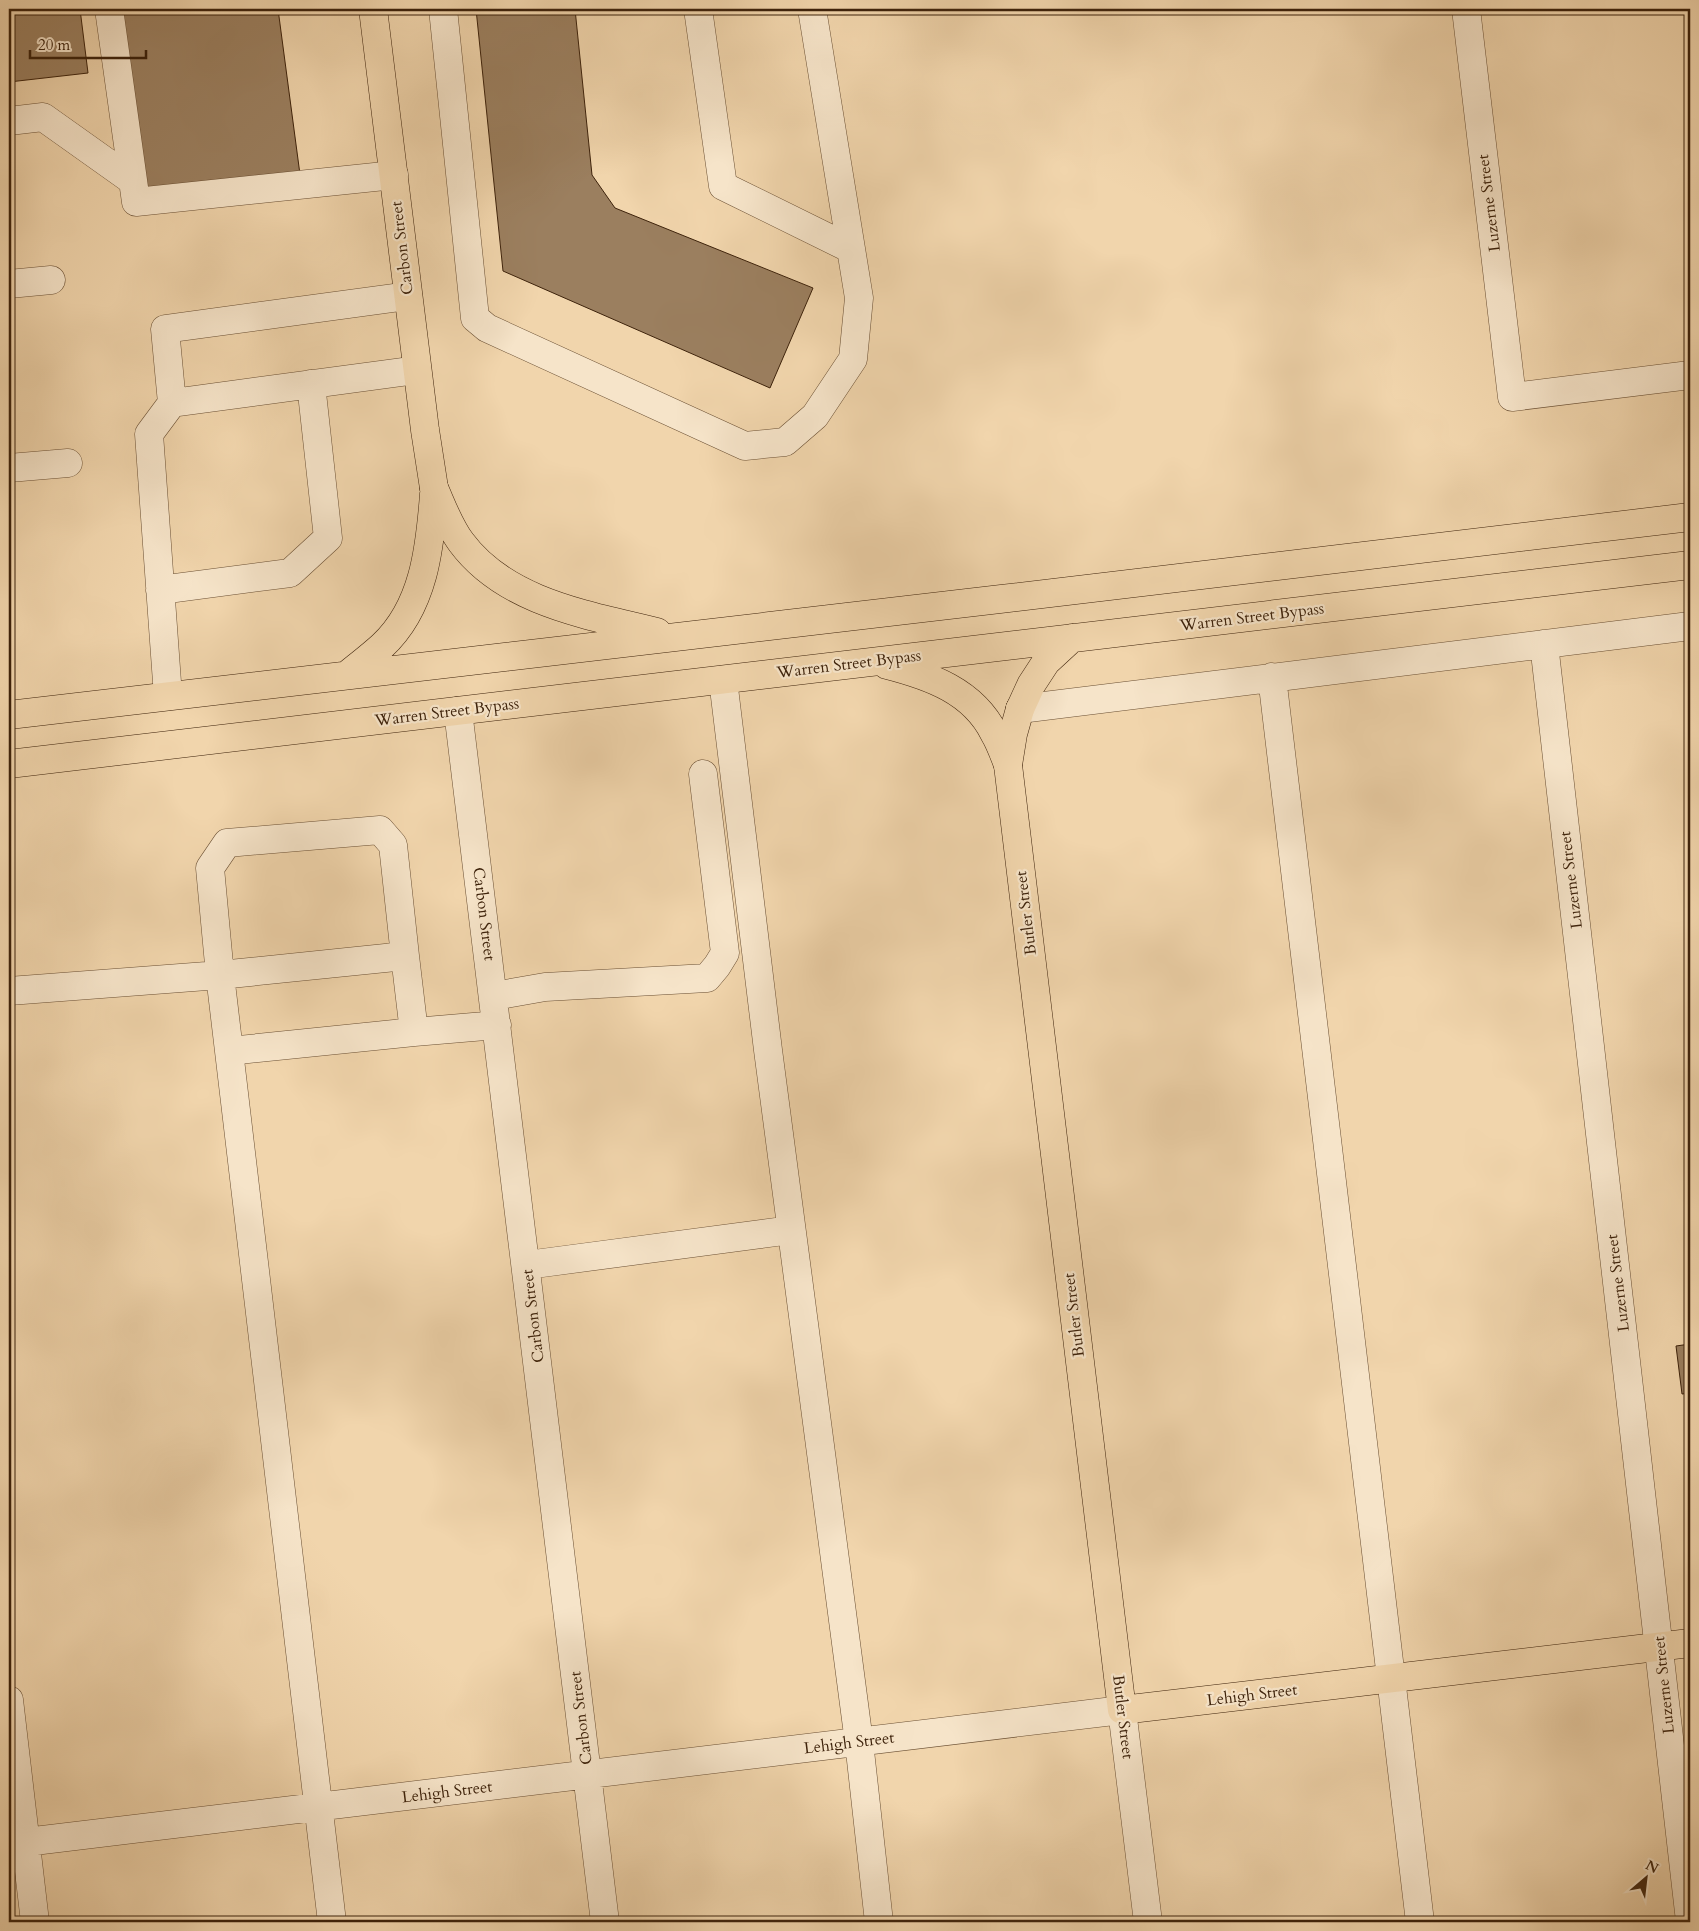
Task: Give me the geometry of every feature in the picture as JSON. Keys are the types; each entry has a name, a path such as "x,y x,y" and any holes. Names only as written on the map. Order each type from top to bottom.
{"main road":[{"name":"Carbon Street","path":"373,9 417,370 434,488"},
{"path":"434,488 446,518 460,542 480,563 504,582 557,606 676,636"},
{"path":"347,675 383,645 402,621 417,594 431,535 434,488"},
{"path":"9,715 676,636 1072,592 1690,517"},
{"name":"Warren Street Bypass","path":"9,764 1690,565"},
{"name":"Butler Street","path":"1072,638 1046,662 1031,685 1020,708 1008,764 1122,1710"},
{"path":"871,662 918,673 943,683 963,695 980,711 994,731 1008,764"},
{"name":"Lehigh Street","path":"1122,1710 1690,1643"}],"street":[{"path":"109,9 135,191"},
{"path":"443,9 475,318 487,328 745,446 785,442 815,416 853,359 859,298 812,9"},
{"path":"698,9 724,186 851,248"},
{"name":"Luzerne Street","path":"1466,9 1512,397 1690,375"},
{"path":"9,120 43,117 135,191 394,175"},
{"path":"9,284 51,280"},
{"path":"168,696 149,434 172,403 165,328 408,296"},
{"path":"172,403 417,370"},
{"path":"160,590 290,573 328,538 311,384"},
{"path":"9,468 68,463"},
{"path":"1020,708 1690,626"},
{"name":"Luzerne Street","path":"1544,644 1660,1647 1687,1862 1690,1921"},
{"path":"1272,677 1420,1922"},
{"path":"723,680 791,1230 859,1742 879,1922"},
{"name":"Carbon Street","path":"458,711 606,1922"},
{"path":"494,996 544,986 707,978 725,953 703,774"},
{"path":"332,1922 220,975 210,868 227,843 380,830 393,845 414,1032"},
{"path":"9,991 220,975 406,956"},
{"path":"229,1051 497,1025"},
{"path":"526,1265 791,1230"},
{"path":"9,1700 17,1843 35,1922"},
{"name":"Lehigh Street","path":"17,1843 1122,1710"},
{"name":"Butler Street","path":"1122,1710 1148,1922"}],"building":[{"path":"9,9 80,9 88,73 9,82"},
{"path":"115,9 278,9 301,182 140,196"},
{"path":"476,9 575,9 592,175 615,208 813,288 770,388 503,271"},
{"path":"1690,1344 1690,1393 1682,1394 1676,1346"}]}
